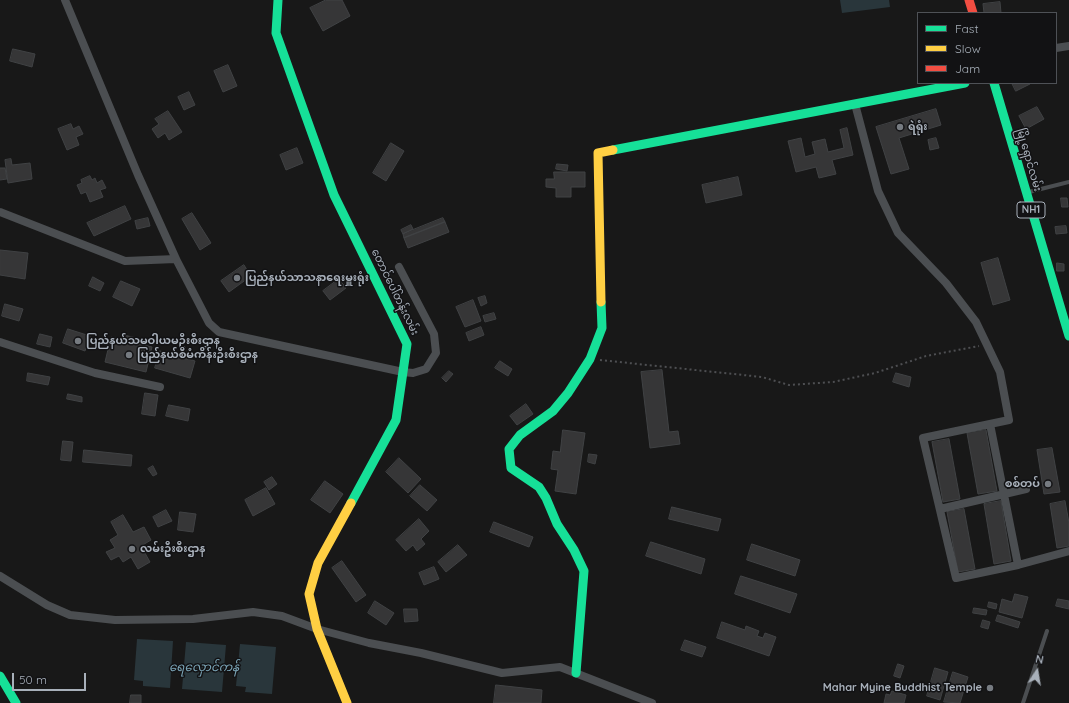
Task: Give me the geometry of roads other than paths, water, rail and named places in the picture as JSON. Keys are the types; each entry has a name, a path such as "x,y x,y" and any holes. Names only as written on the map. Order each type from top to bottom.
{"main road":[{"name":"တောင်ပေါ်တန်းလမ်း","path":"278,0 276,33 334,195 407,344 396,420 318,563 309,594 317,629 347,703"},
{"path":"969,0 973,12"},
{"path":"576,673 584,571 574,550 557,524 539,486 512,468 509,449 520,435 553,411 568,393 590,359 602,328 598,153 960,84"},
{"name":"မြို့ရှောင်လမ်း","path":"994,84 1069,336"},
{"path":"0,676 16,703"}],"street":[{"path":"66,0 138,175 176,259 209,324 219,332 413,373 426,369 436,353 434,334 399,268"},
{"path":"1057,48 1069,46"},
{"path":"855,104 878,191 898,233 946,283 976,322 1000,372 1009,420 923,438 956,578 1018,565 1069,551"},
{"path":"0,212 126,261 176,259"},
{"path":"0,342 95,373 160,387"},
{"path":"990,424 1018,565"},
{"path":"940,509 1026,489"},
{"path":"0,576 46,605 70,615 115,620 194,619 253,612 282,616 317,629 369,643 421,653 502,673 560,667 652,703"}],"lane":[{"path":"1026,193 1069,182"},
{"path":"1023,703 1047,631"}],"water":[{"path":"840,0 889,0 890,7 842,13"},
{"name":"ရေလှောင်ကန်","path":"137,639 173,641 170,688 143,686 143,681 134,680"},
{"name":"ရေလှောင်ကန်","path":"186,642 226,645 222,692 182,689"},
{"name":"ရေလှောင်ကန်","path":"240,644 276,647 272,694 245,692 246,687 236,686"}],"place":[{"name":"ရဲရုံး","path":"900,127"},
{"name":"ပြည်နယ်သာသနာရေးမှူးရုံး","path":"237,278"},
{"name":"ပြည်နယ်သမဝါယမဦးစီးဌာန","path":"78,341"},
{"name":"ပြည်နယ်စီမံကိန်းဦးစီးဌာန","path":"129,355"},
{"name":"စစ်တပ်","path":"1048,484"},
{"name":"လမ်းဦးစီးဌာန","path":"132,549"},
{"name":"Mahar Myine Buddhist Temple","path":"990,688"}]}
